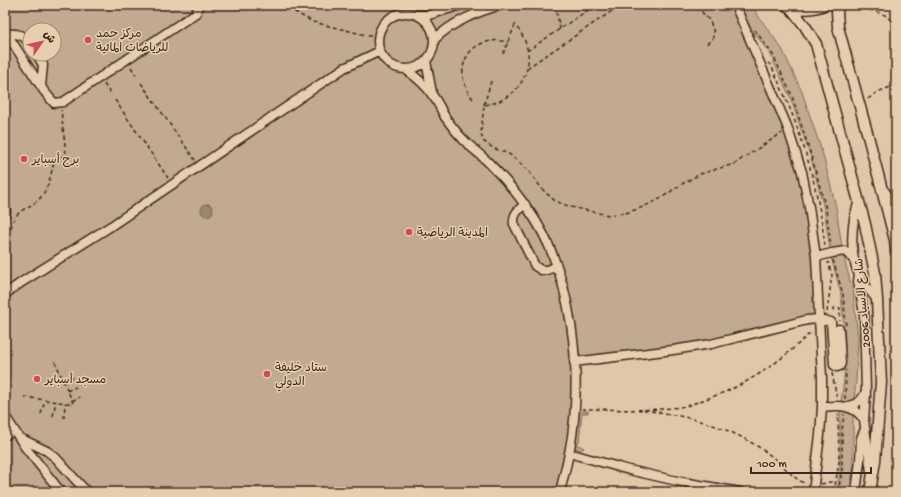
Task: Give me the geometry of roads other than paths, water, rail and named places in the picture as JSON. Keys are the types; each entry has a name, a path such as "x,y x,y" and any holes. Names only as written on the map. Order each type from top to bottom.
{"main road":[{"path":"788,6 811,9 824,5"},
{"path":"839,5 837,11 838,27 881,186 896,252"},
{"name":"شارع الاسياد 2006","path":"788,6 805,26 816,44 859,201 873,266 877,300 881,382 875,461 870,492"}],"lane":[{"path":"6,33 54,103 63,102 196,13 199,5"},
{"path":"461,5 429,15 408,13 397,14 388,20 381,28 378,38 380,51 384,58 390,63 405,69 416,77 433,96 445,117 457,133 510,184 525,204 546,238 557,266 566,296 570,319 574,362 574,409 569,453 560,492"},
{"path":"434,40 448,28 460,21 502,5"},
{"path":"735,5 788,129 802,172 816,257 822,407 813,489"},
{"path":"405,69 420,66 431,55 434,40 432,30 426,21 418,15"},
{"path":"6,33 22,35"},
{"path":"5,294 111,226 344,68 380,51"},
{"path":"426,61 433,96"},
{"path":"41,62 43,66 41,86"},
{"path":"881,186 896,206"},
{"path":"859,201 854,214 852,241 855,261 859,274 867,288 877,300"},
{"path":"525,204 515,214 513,219 514,224 535,266 541,270 547,270 557,266"},
{"path":"845,252 852,241"},
{"path":"816,257 832,253 845,252 855,261"},
{"path":"859,274 858,282 864,313 866,391 864,420 872,478"},
{"path":"574,362 711,344 788,324 819,319 831,322 834,365 837,367 840,366 841,362 838,329"},
{"path":"822,407 838,405 849,406 857,404 863,398 866,391"},
{"path":"849,406 860,414 864,420"},
{"path":"5,416 19,438 61,492"},
{"path":"856,492 860,438 865,428"},
{"path":"5,436 14,430"},
{"path":"19,438 47,451 56,458 87,492"},
{"path":"569,453 677,481 740,492"}],"place":[{"name":"مركز حمد للرياضات المائية","path":"88,40"},
{"name":"برج أسباير","path":"24,159"},
{"name":"المدينة الرياضية","path":"409,232"},
{"name":"ستاد خليفة الدولي","path":"267,374"},
{"name":"مسجد أسباير","path":"37,379"}]}
